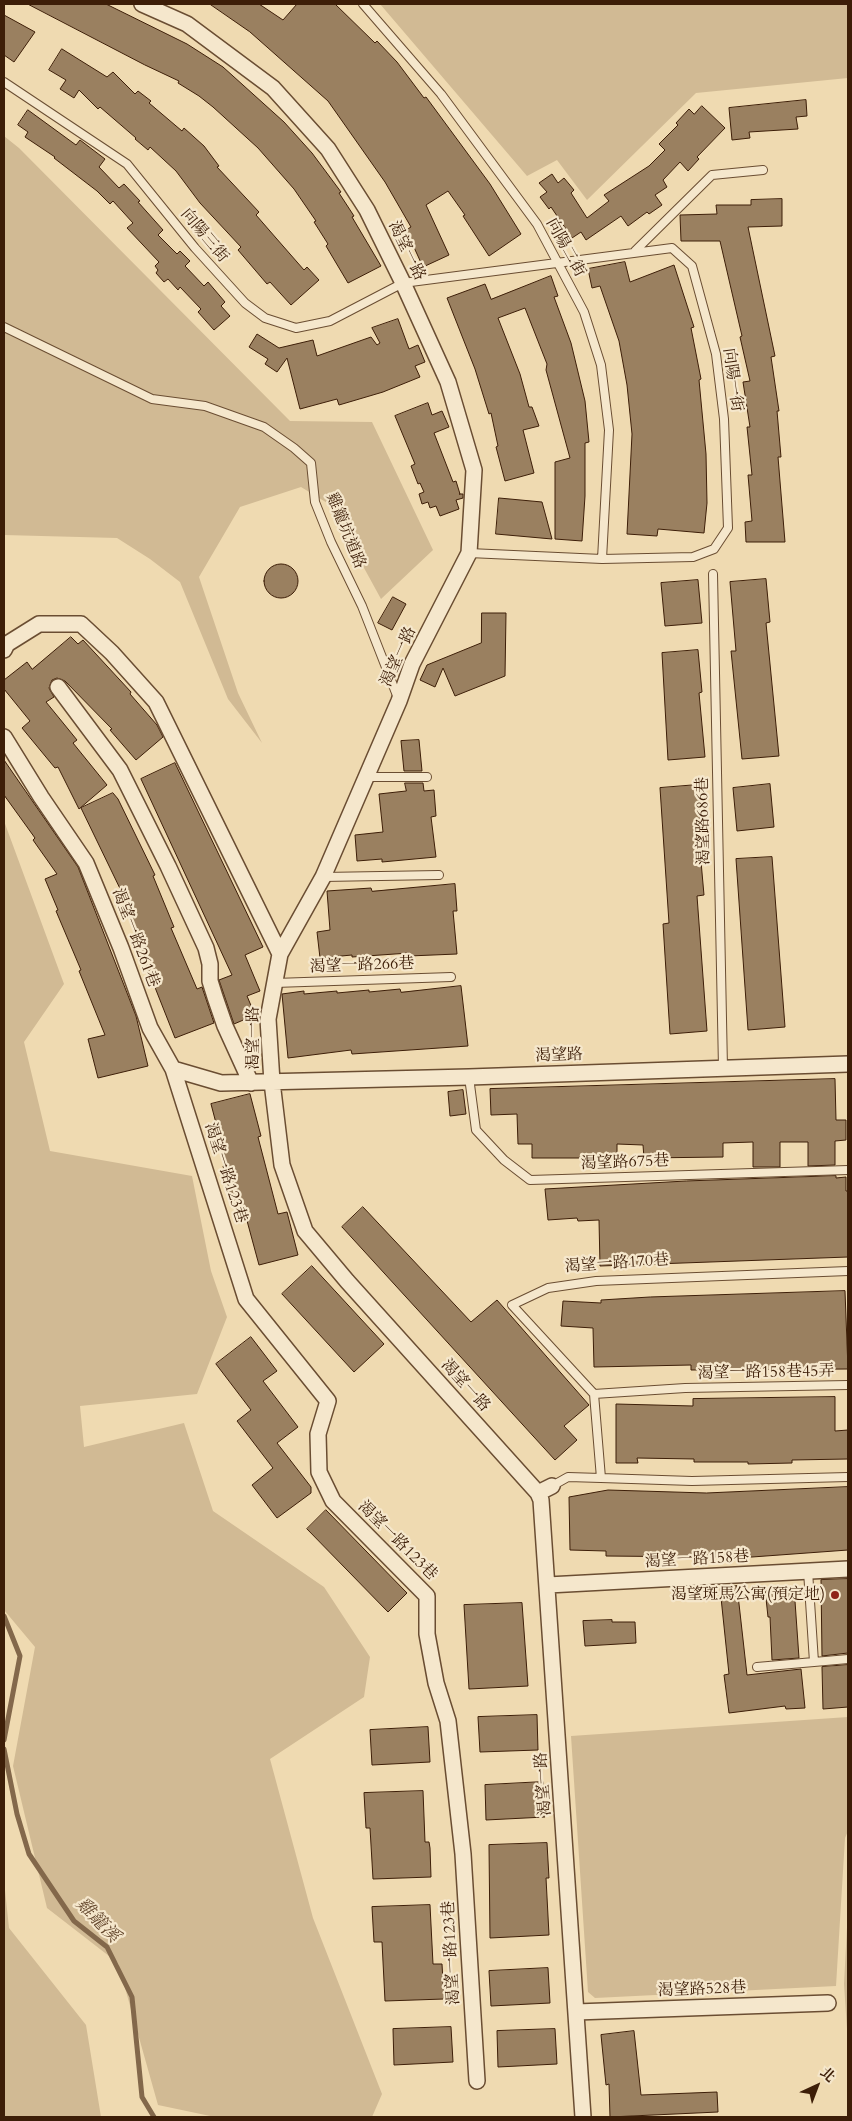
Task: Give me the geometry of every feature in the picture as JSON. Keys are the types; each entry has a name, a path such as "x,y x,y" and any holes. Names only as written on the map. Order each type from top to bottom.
{"street":[{"name":"渴望一路","path":"142,4 186,24 273,88 328,149 367,210 403,283 448,382 474,470 469,552 412,664 399,701 322,877 280,954 268,1019 272,1082 282,1165 305,1231 347,1282 538,1493 541,1500 583,2117"},
{"path":"4,650 8,644 38,624 80,624 112,652 156,702 280,954"},
{"path":"58,686 120,770 168,866 189,915 206,948 210,964 210,981 215,997 251,1083"},
{"name":"渴望一路261巷","path":"4,737 41,797 86,863 121,948 150,1028 173,1069"},
{"name":"渴望路","path":"272,1082 848,1064"},
{"path":"173,1069 221,1083 272,1082"},
{"name":"渴望一路123巷","path":"173,1069 246,1299 328,1401 318,1434 319,1472 333,1501 427,1596 427,1634 436,1684 448,1722 463,1854 477,2082"},
{"path":"538,1493 552,1486"},
{"name":"渴望一路158巷","path":"548,1585 848,1569"},
{"name":"渴望路528巷","path":"576,2012 828,2003"}],"lane":[{"name":"向陽二街","path":"363,4 441,94 536,224 584,312 601,365 608,430 602,559"},
{"name":"向陽三街","path":"4,82 127,164 195,248 245,303 264,318 296,328 330,321 403,283"},
{"path":"635,251 712,175 763,170"},
{"name":"向陽一街","path":"403,283 635,251 672,248 692,266 716,354 724,419 728,528 714,549 693,557 602,559 469,552"},
{"name":"雞籠坑道路","path":"4,327 152,399 205,406 264,427 294,448 311,463 315,502 331,542 362,606 399,701"},
{"name":"渴望路686巷","path":"714,574 723,1068"},
{"path":"366,777 427,777"},
{"path":"322,877 439,875"},
{"name":"渴望一路266巷","path":"274,983 451,976"},
{"name":"渴望路675巷","path":"469,1077 476,1130 504,1160 530,1180 848,1170"},
{"name":"渴望一路170巷","path":"594,1394 512,1305 548,1288 596,1281 848,1272"},
{"name":"渴望一路158巷45弄","path":"594,1394 685,1388 848,1385"},
{"path":"594,1394 600,1478"},
{"path":"552,1486 568,1478 692,1481 848,1476"},
{"path":"808,1571 814,1662"},
{"path":"757,1667 848,1660"}],"shaded area":[{"path":"380,4 848,4 848,78 696,93 587,200 557,160 527,176"},
{"path":"4,136 19,148 290,421 372,422 433,550 381,599 329,504 301,487 240,507 199,577 238,693 262,743 228,699 180,582 150,559 117,538 4,535"},
{"path":"4,821 64,984 24,1042 50,1151 192,1176 211,1271 227,1317 197,1394 80,1406 84,1447 184,1423 213,1511 324,1587 370,1657 364,1697 270,1759 313,1918 382,2094 372,2117 215,2117 158,2105 118,1963 47,1908 13,1766 35,1647 4,1610"},
{"path":"848,1717 848,1831 845,1838 836,1986 595,1998 588,1992 571,1736"},
{"path":"4,1881 9,1928 86,2025 101,2117 4,2117"},
{"path":"848,1908 848,2044 844,1984"}],"building":[{"path":"28,4 106,4 187,44 223,67 284,122 312,153 341,192 339,193 354,216 352,217 381,266 348,283 326,246 328,244 314,222 316,221 294,189 258,148 213,107 178,83 179,81"},
{"path":"210,4 259,4 283,20 297,4 335,4 375,43 377,41 397,62 424,98 426,97 490,184 521,234 489,256 463,216 465,215 448,191 426,205 449,255 423,267 406,230 411,227 385,182 328,101 250,32"},
{"path":"4,15 35,32 14,62 4,55"},
{"path":"62,49 107,77 113,72 135,94 138,91 182,131 184,128 204,146 219,166 217,167 259,212 256,215 304,270 307,267 319,280 291,305 270,282 267,284 238,250 241,247 200,203 176,171 150,147 148,150 100,107 98,109 79,90 74,98 60,89 66,80 49,70"},
{"path":"806,100 807,116 796,117 798,129 749,132 750,138 732,140 729,108"},
{"path":"702,106 725,128 697,157 699,159 688,171 680,162 663,180 667,187 655,195 662,205 649,214 647,212 628,226 621,216 586,240 581,232 572,238 551,207 549,209 540,197 547,192 539,183 552,174 558,183 564,178 574,190 571,193 587,218 609,201 604,195 649,166 665,150 659,144 678,125 676,123 689,109 694,114"},
{"path":"28,110 76,145 80,140 105,159 99,167 119,188 124,184 140,201 138,202 163,230 158,235 177,254 180,251 190,261 185,266 204,286 208,282 225,302 221,306 230,316 214,330 198,312 201,309 180,287 178,290 168,279 164,282 156,273 158,270 155,266 159,262 127,228 133,223 113,201 110,204 55,157 25,137 28,132 18,125"},
{"path":"782,199 782,226 748,227 775,356 771,357 779,411 777,411 781,457 778,457 785,542 746,542 745,522 752,521 748,475 752,475 747,427 750,427 743,382 750,381 740,337 742,336 720,241 681,241 680,215 717,214 716,205 751,205 751,200"},
{"path":"625,262 630,282 674,265 694,327 691,328 701,379 699,380 706,454 707,503 704,533 658,529 657,536 627,534 632,434 627,385 619,341 600,286 592,288 588,269"},
{"path":"551,276 558,296 554,297 571,343 585,401 589,442 585,443 585,496 582,541 555,539 555,462 570,458 546,370 547,364 525,308 498,318 520,374 529,407 532,407 539,426 523,430 534,473 505,481 496,447 498,446 491,413 489,414 475,369 447,298 485,284 491,299"},
{"path":"398,319 409,349 418,345 425,362 415,366 420,377 383,392 339,405 337,399 300,409 287,358 277,372 265,364 268,359 249,347 257,334 279,348 313,340 317,356 371,337 377,345 380,343 372,328"},
{"path":"428,403 432,415 442,411 449,427 434,433 453,482 456,481 460,494 463,494 463,498 456,500 459,509 440,516 436,506 430,508 428,502 422,504 419,494 424,492 420,483 418,484 411,466 415,464 395,416"},
{"path":"499,498 542,502 552,539 496,534"},
{"path":"281,564 288,565 293,569 297,574 297,588 293,593 288,597 281,598 274,597 269,593 265,588 264,581 265,574 269,569 274,565"},
{"path":"766,579 770,622 766,623 779,756 742,759 731,651 736,651 730,582"},
{"path":"698,580 702,623 665,626 661,583"},
{"path":"393,597 406,604 392,630 378,623"},
{"path":"482,613 506,613 505,676 455,696 443,668 435,687 420,680 427,665 481,643"},
{"path":"71,637 78,644 83,640 131,692 130,694 157,725 163,737 136,760 110,730 112,729 65,681 57,678 52,680 49,688 54,697 46,702 77,740 73,743 107,785 79,809 58,767 55,768 22,728 30,721 4,689 4,680 27,662 32,669"},
{"path":"698,650 702,692 699,693 705,757 668,760 662,653"},
{"path":"419,740 422,771 404,771 401,741"},
{"path":"4,760 78,867 136,1016 148,1066 98,1078 88,1039 105,1035 45,879 57,874 33,840 35,838 4,795"},
{"path":"175,763 263,947 245,955 260,991 247,996 255,1015 234,1024 219,980 232,975 141,779"},
{"path":"405,783 423,783 424,791 434,790 436,816 431,817 436,857 382,862 382,859 357,861 355,835 383,832 379,794 406,791"},
{"path":"770,784 774,827 737,831 733,788"},
{"path":"697,785 701,828 698,828 704,895 697,896 707,1031 670,1034 663,924 669,923 660,788"},
{"path":"113,793 118,799 155,875 153,876 174,927 171,928 197,989 202,987 214,1023 175,1038 141,952 143,951 124,904 127,903 81,808"},
{"path":"772,857 785,1027 748,1030 736,859"},
{"path":"455,884 457,911 453,911 457,954 409,956 409,953 320,958 317,932 330,930 327,891 371,888 372,891"},
{"path":"461,986 468,1046 352,1054 351,1050 288,1058 282,994 304,991 304,994 400,989 401,992"},
{"path":"835,1079 836,1120 846,1120 846,1140 835,1141 835,1165 808,1166 808,1142 780,1142 780,1167 753,1167 753,1142 723,1143 723,1157 644,1158 643,1145 617,1144 617,1158 532,1158 532,1144 518,1144 517,1114 491,1115 490,1089"},
{"path":"463,1090 466,1114 450,1116 448,1092"},
{"path":"250,1094 261,1136 258,1137 278,1214 287,1212 298,1255 259,1265 243,1206 234,1208 223,1166 227,1165 211,1104"},
{"path":"836,1176 836,1178 846,1177 846,1191 848,1191 848,1257 600,1266 599,1220 578,1221 577,1218 548,1220 545,1189 686,1181"},
{"path":"363,1207 471,1322 497,1300 589,1405 564,1426 577,1440 555,1460 342,1227"},
{"path":"312,1266 384,1344 354,1372 282,1294"},
{"path":"845,1291 848,1369 691,1370 691,1365 594,1367 593,1328 561,1326 563,1301 601,1303 601,1300 650,1297"},
{"path":"251,1337 277,1371 263,1381 298,1427 277,1443 311,1487 311,1493 277,1518 252,1485 273,1468 237,1421 251,1410 216,1364"},
{"path":"835,1397 835,1431 848,1430 848,1459 792,1460 792,1463 748,1464 748,1462 694,1462 694,1459 637,1458 638,1463 616,1463 616,1404 693,1406 693,1399"},
{"path":"848,1487 848,1550 752,1557 712,1557 606,1556 606,1551 570,1550 569,1497 608,1490 706,1493"},
{"path":"326,1510 407,1593 388,1612 307,1529"},
{"path":"848,1579 848,1653 822,1656 821,1580"},
{"path":"737,1586 747,1675 801,1669 805,1708 786,1709 785,1706 729,1713 724,1675 729,1674 720,1588"},
{"path":"794,1587 799,1658 772,1660 770,1617 768,1617 765,1589"},
{"path":"522,1603 528,1686 469,1689 464,1605"},
{"path":"612,1620 612,1622 635,1622 636,1643 585,1646 583,1621"},
{"path":"848,1665 848,1707 823,1709 822,1667"},
{"path":"537,1715 538,1750 480,1752 478,1717"},
{"path":"428,1727 430,1762 372,1765 370,1730"},
{"path":"543,1782 545,1817 486,1820 485,1785"},
{"path":"423,1791 425,1842 429,1842 431,1877 373,1879 370,1828 366,1828 364,1793"},
{"path":"547,1843 549,1878 546,1878 549,1935 490,1938 489,1845"},
{"path":"430,1905 433,1964 442,1964 444,1999 385,2001 382,1942 374,1942 372,1907"},
{"path":"548,1968 550,2003 491,2006 489,1971"},
{"path":"451,2027 453,2062 394,2065 393,2029"},
{"path":"555,2029 557,2064 498,2067 497,2031"},
{"path":"634,2031 641,2095 717,2092 718,2112 610,2117 609,2084 606,2085 601,2035"}],"waterway":[{"name":"雞籠溪","path":"4,1616 20,1656 4,1740"},
{"name":"雞籠溪","path":"4,1749 17,1814 29,1854 74,1921 107,1947 132,1997 142,2097 154,2117"}],"place":[{"name":"渴望斑馬公寓(預定地)","path":"835,1595"}]}
